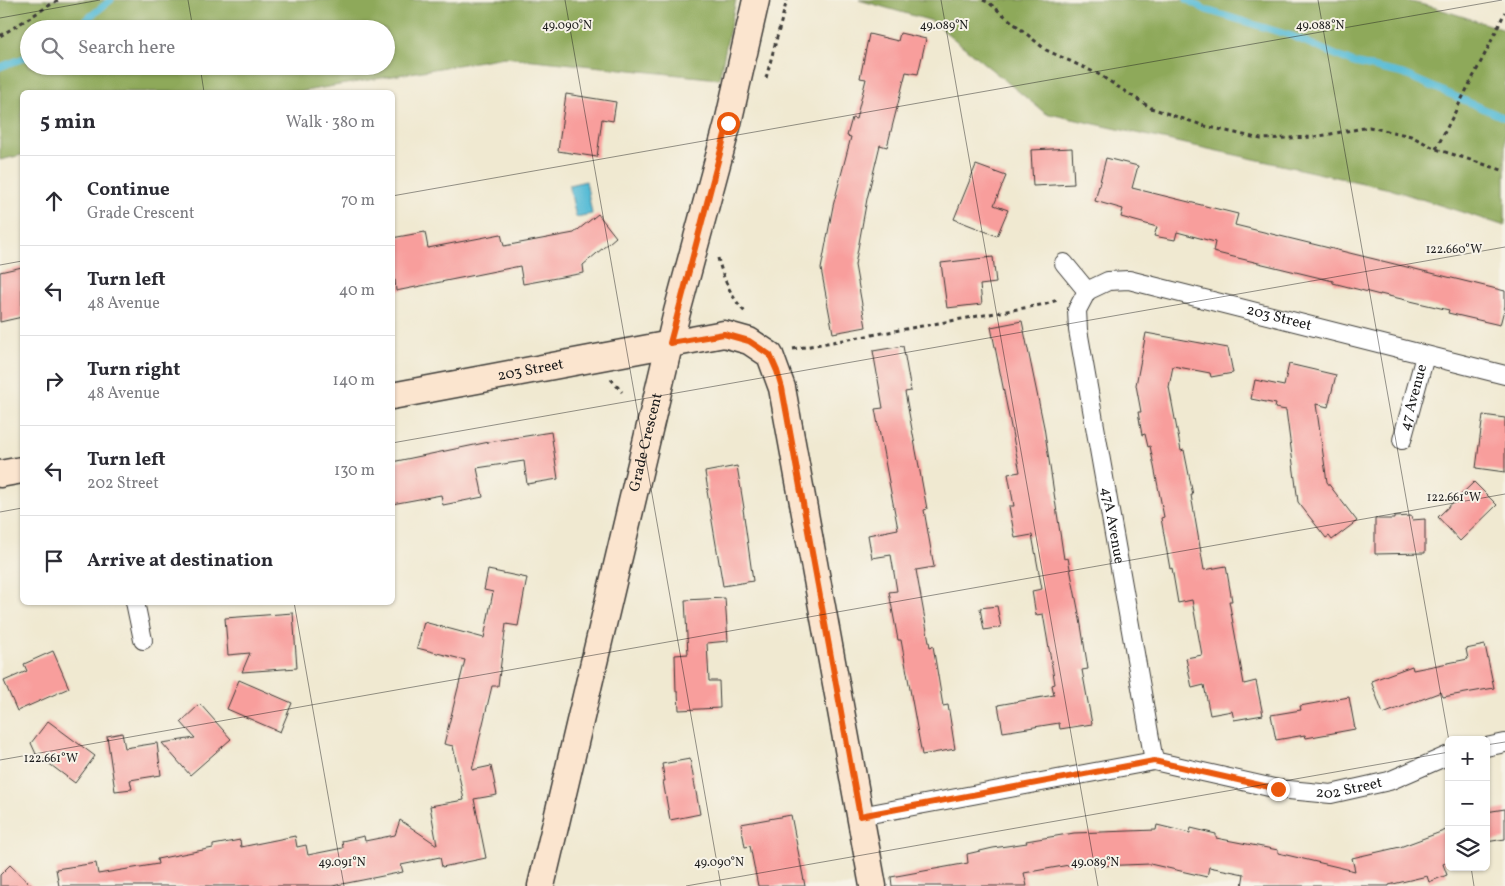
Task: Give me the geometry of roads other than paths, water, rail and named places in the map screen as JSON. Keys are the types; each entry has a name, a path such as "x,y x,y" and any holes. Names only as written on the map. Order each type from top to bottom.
{"street":[{"name":"Grade Crescent","path":"541,886 670,343 728,123 756,0"},
{"path":"1064,263 1087,291"},
{"name":"203 Street","path":"1087,291 1108,281 1129,280 1505,375"},
{"name":"47A Avenue","path":"1087,291 1077,310 1078,330 1154,761"},
{"name":"203 Street","path":"395,395 724,334 749,341 770,355 782,388 873,886"},
{"name":"47 Avenue","path":"1402,440 1425,356"},
{"path":"0,474 20,470"},
{"path":"136,605 143,640"},
{"path":"1490,745 1505,743"},
{"name":"202 Street","path":"860,816 1154,761 1278,789 1331,794 1389,781 1445,757"}],"water":[{"path":"586,181 592,214 576,217 569,185"}],"waterway":[{"path":"86,20 111,0"},
{"path":"1187,0 1206,10 1292,36 1354,63 1403,74 1505,118"},
{"path":"0,67 20,59"}]}
